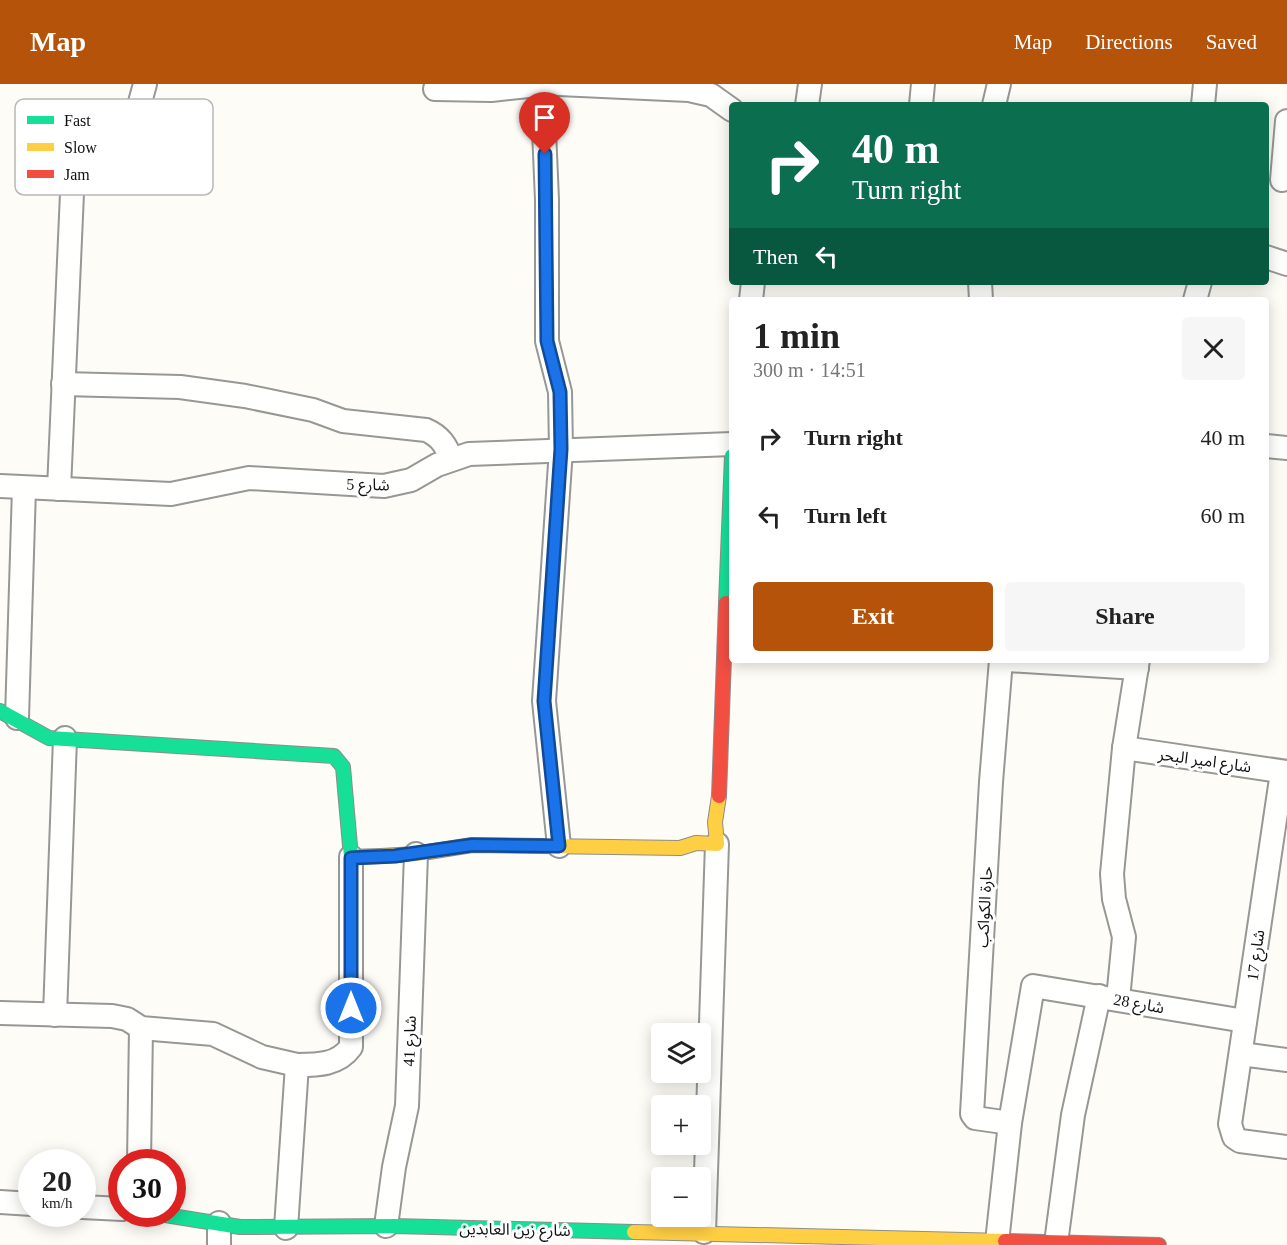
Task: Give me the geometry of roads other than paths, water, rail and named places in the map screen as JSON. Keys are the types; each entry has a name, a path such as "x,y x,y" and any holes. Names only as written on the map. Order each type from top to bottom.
{"street":[{"path":"141,99 145,84"},
{"path":"542,84 547,200 547,341 560,392 561,449 544,701 559,846"},
{"path":"435,89 491,90 548,84"},
{"path":"559,84 689,90 711,96 729,108"},
{"path":"807,102 810,84"},
{"path":"921,102 923,84"},
{"path":"995,102 999,84"},
{"path":"1203,102 1205,84"},
{"path":"1278,179 1287,122"},
{"path":"59,489 72,195"},
{"path":"1269,258 1287,264"},
{"path":"63,384 180,387 245,396 313,411 343,421 426,430 447,446 451,459"},
{"name":"شارع 5","path":"0,486 171,494 249,478 384,486 411,480 451,459 469,454 729,444"},
{"path":"1269,446 1287,448"},
{"path":"0,1013 112,1016 127,1019 141,1029 213,1034 262,1057 297,1065 329,1063 344,1057 351,1047 351,858 343,767 334,756 65,738 34,733 9,714 24,488"},
{"path":"704,1232 717,844 714,822 719,795 729,534"},
{"name":"حارة الكواكب","path":"1002,663 991,782 972,1114 975,1118 1010,1123"},
{"path":"1056,1243 1073,1115 1109,997 1124,937 1114,899 1112,874 1124,748 1137,664 1104,663"},
{"path":"55,1015 65,738"},
{"name":"شارع امير البحر","path":"1124,748 1284,772"},
{"name":"شارع 17","path":"1284,772 1230,1124 1234,1137 1247,1143 1287,1147"},
{"path":"351,858 416,854 472,845 680,848 696,843 717,844"},
{"name":"شارع 41","path":"391,1232 394,1167 407,1106 416,854"},
{"name":"شارع 28","path":"1010,1123 1033,987 1109,997 1245,1021"},
{"path":"139,1149 141,1029"},
{"path":"1240,1054 1287,1060"},
{"path":"286,1228 297,1065"},
{"path":"997,1242 1010,1123"},
{"path":"0,1202 18,1203"},
{"name":"شارع زين العابدين","path":"186,1223 219,1234 240,1227 616,1238 704,1232 826,1241 1159,1245"}]}
